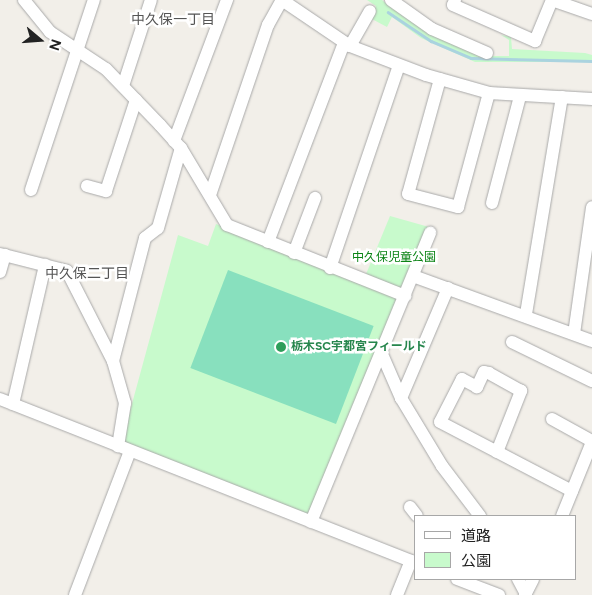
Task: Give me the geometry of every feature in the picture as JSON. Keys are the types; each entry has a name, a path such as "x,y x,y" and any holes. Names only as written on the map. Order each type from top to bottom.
{"street":[{"path":"24,0 50,32 78,50 123,86 178,145 228,225 330,268 405,296"},
{"path":"31,190 94,0"},
{"path":"123,86 150,0"},
{"path":"113,361 145,238 158,228 178,145 227,0"},
{"path":"210,195 268,25 282,0 347,44 399,66 489,92 520,96 592,100"},
{"path":"392,0 432,29 487,53"},
{"path":"455,0 453,6 535,41 552,0 592,14"},
{"path":"268,242 347,44 370,10"},
{"path":"330,268 399,66"},
{"path":"440,79 408,194 458,206 489,92"},
{"path":"492,203 520,96"},
{"path":"526,314 562,97"},
{"path":"87,186 106,191 136,100"},
{"path":"294,253 314,198"},
{"path":"574,334 592,207"},
{"path":"311,522 430,233"},
{"path":"0,272 2,254 67,271 113,361 125,403 124,449 75,595"},
{"path":"13,404 45,265"},
{"path":"413,276 526,314 592,341"},
{"path":"401,398 448,288"},
{"path":"512,342 592,381"},
{"path":"381,352 401,398 429,444 479,515"},
{"path":"429,444 462,379 477,387 484,372 521,391 497,452"},
{"path":"0,399 413,562 397,595"},
{"path":"552,419 592,441 562,515"},
{"path":"440,422 572,492"},
{"path":"461,580 499,595"},
{"path":"518,580 526,595"},
{"path":"526,595 533,580"}],"green space":[{"path":"367,0 382,0 409,20 488,56 509,56 509,40 501,35 511,37 512,49 585,53 592,55 592,62 475,62 421,38 392,17 387,27 370,18 376,6"},
{"name":"中久保児童公園","path":"390,216 429,227 404,288 396,291 364,279"},
{"path":"216,224 400,297 310,517 121,444 178,235 208,246"},
{"name":"栃木SC宇都宮フィールド","path":"228,270 374,326 336,424 190,368"}],"waterway":[{"path":"388,12 431,41 471,58 592,61"}],"place":[{"name":"栃木SC宇都宮フィールド","path":"281,347"}],"district":[{"name":"中久保一丁目","path":"173,20"},
{"name":"中久保二丁目","path":"87,274"}]}
